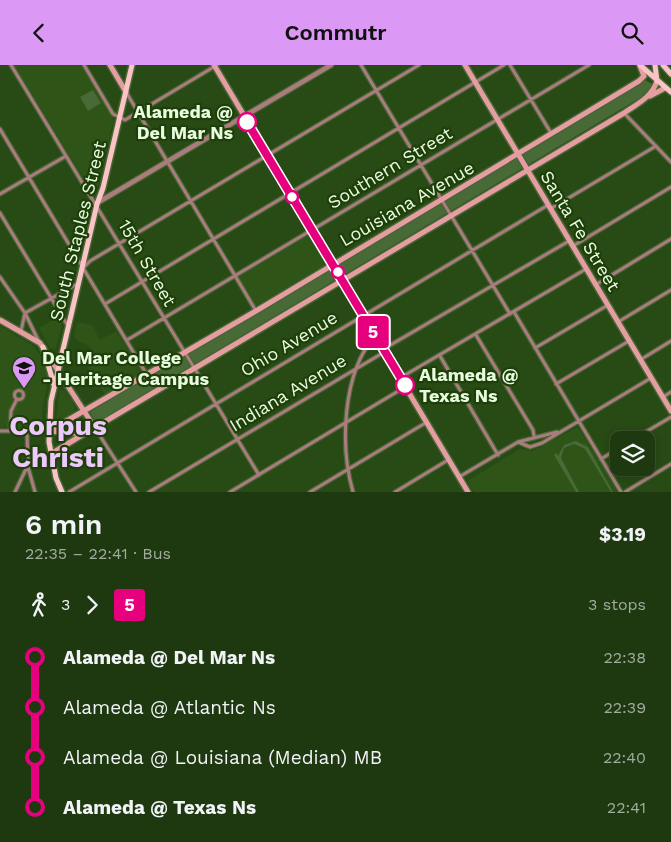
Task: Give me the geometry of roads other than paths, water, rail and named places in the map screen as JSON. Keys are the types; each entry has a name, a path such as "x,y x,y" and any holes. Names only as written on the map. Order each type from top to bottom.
{"main road":[{"path":"110,65 126,92"},
{"name":"South Staples Street","path":"62,492 50,454 48,431 51,401 97,204 103,188 133,65"},
{"name":"Santa Fe Street","path":"465,65 671,411"},
{"path":"640,65 671,92"},
{"name":"Louisiana Avenue","path":"48,431 256,311 641,80 644,76 640,65"},
{"path":"647,72 654,72 656,65"},
{"path":"656,65 657,81"},
{"path":"663,65 671,74"},
{"path":"215,66 468,492"},
{"name":"Louisiana Avenue","path":"50,454 624,113 643,101 654,90 657,81"},
{"path":"643,101 665,88"},
{"path":"0,320 21,331 41,345 95,428"},
{"path":"41,345 55,386"},
{"path":"48,431 84,434"}],"street":[{"name":"15th Street","path":"11,65 97,204 141,282 259,475"},
{"path":"84,65 113,114 119,119 125,120 215,66"},
{"path":"97,204 245,118 331,65"},
{"path":"361,65 442,200 453,215 472,251 535,348 621,492"},
{"path":"83,268 90,261 419,65"},
{"path":"104,304 504,65"},
{"path":"510,65 551,134"},
{"name":"Southern Street","path":"127,340 589,65"},
{"path":"126,92 256,311"},
{"path":"624,113 671,162"},
{"path":"0,129 147,375"},
{"name":"Ohio Avenue","path":"69,492 363,315 656,146"},
{"path":"0,195 66,156"},
{"path":"574,246 671,187"},
{"path":"0,213 69,326"},
{"path":"596,285 671,239"},
{"name":"Indiana Avenue","path":"149,492 493,284 570,240"},
{"path":"400,378 587,269"},
{"path":"0,277 25,313 41,345"},
{"path":"21,331 25,313 79,283"},
{"path":"0,286 4,284"},
{"path":"618,322 671,290"},
{"path":"535,348 608,304"},
{"path":"476,335 533,429 534,436"},
{"path":"353,492 347,470 346,423 358,367 369,343 375,336"},
{"path":"556,384 629,341"},
{"path":"640,360 671,341"},
{"path":"440,356 498,455"},
{"path":"518,442 525,446 534,446 651,378"},
{"path":"230,492 406,387"},
{"path":"662,397 671,392"},
{"path":"10,431 11,411 17,399"},
{"path":"647,431 671,417"},
{"path":"310,492 427,423"},
{"path":"95,428 136,492"},
{"path":"0,431 48,431"},
{"path":"27,432 28,467 35,492"},
{"path":"459,477 518,442 534,436 557,432"},
{"path":"601,459 610,454"},
{"path":"395,492 448,460"},
{"path":"625,492 671,464"},
{"path":"15,492 28,467"}],"place":[{"name":"Alameda @ Del Mar Ns","path":"247,122"},
{"name":"Alameda @ Texas Ns","path":"405,385"},
{"name":"Del Mar College - Heritage Campus","path":"24,389"}],"district":[{"name":"Corpus Christi","path":"58,441"}]}
